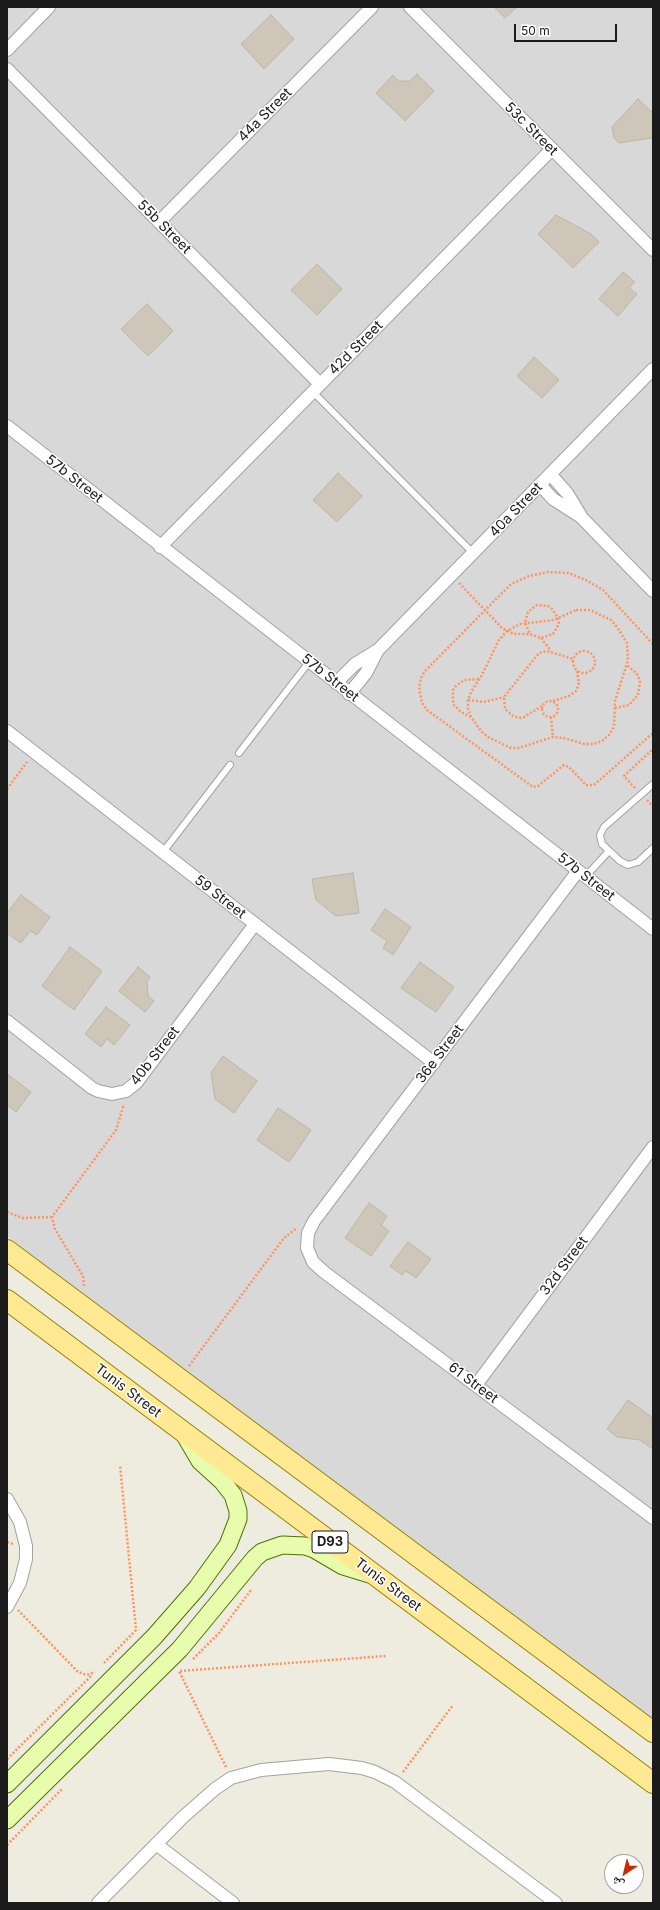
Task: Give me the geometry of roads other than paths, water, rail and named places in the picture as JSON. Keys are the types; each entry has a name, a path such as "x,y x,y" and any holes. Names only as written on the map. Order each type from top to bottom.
{"main road":[{"path":"7,1250 653,1732"},
{"name":"Tunis Street","path":"7,1300 653,1783"}],"street":[{"path":"7,50 49,7"},
{"name":"44a Street","path":"159,222 372,7"},
{"name":"53c Street","path":"410,7 653,250"},
{"name":"55b Street","path":"7,69 159,222 317,388"},
{"name":"42d Street","path":"160,547 552,150"},
{"name":"40a Street","path":"336,683 355,664 378,650 653,370"},
{"name":"57b Street","path":"7,426 160,547 653,929"},
{"path":"550,474 567,493 581,518"},
{"path":"540,484 558,502 581,518 653,591"},
{"name":"40a Street","path":"349,694 366,673 378,650"},
{"name":"59 Street","path":"7,731 434,1063"},
{"name":"36e Street","path":"306,1240 314,1221 434,1063 582,874"},
{"name":"40b Street","path":"7,1021 98,1092 112,1094 126,1091 137,1082 255,924"},
{"name":"32d Street","path":"476,1385 653,1147"},
{"name":"61 Street","path":"306,1240 309,1255 318,1267 653,1518"},
{"path":"7,1784 154,1637 197,1588 228,1544 238,1519 236,1503 228,1488 207,1469 194,1453 183,1432"},
{"path":"7,1499 20,1522 26,1546 24,1571 9,1605"},
{"path":"7,1820 180,1649 255,1558 262,1552 282,1545 305,1546 314,1549 343,1566 374,1574"},
{"path":"98,1903 198,1803 231,1778 261,1770 329,1764 362,1768 375,1772 395,1782 556,1903"},
{"path":"156,1844 231,1902"}],"lane":[{"path":"317,388 473,553"},
{"path":"239,754 309,662"},
{"path":"162,852 230,765"},
{"path":"653,784 601,830 600,840 609,851 624,864 628,865 638,862 653,848"},
{"path":"582,874 609,851"}]}
